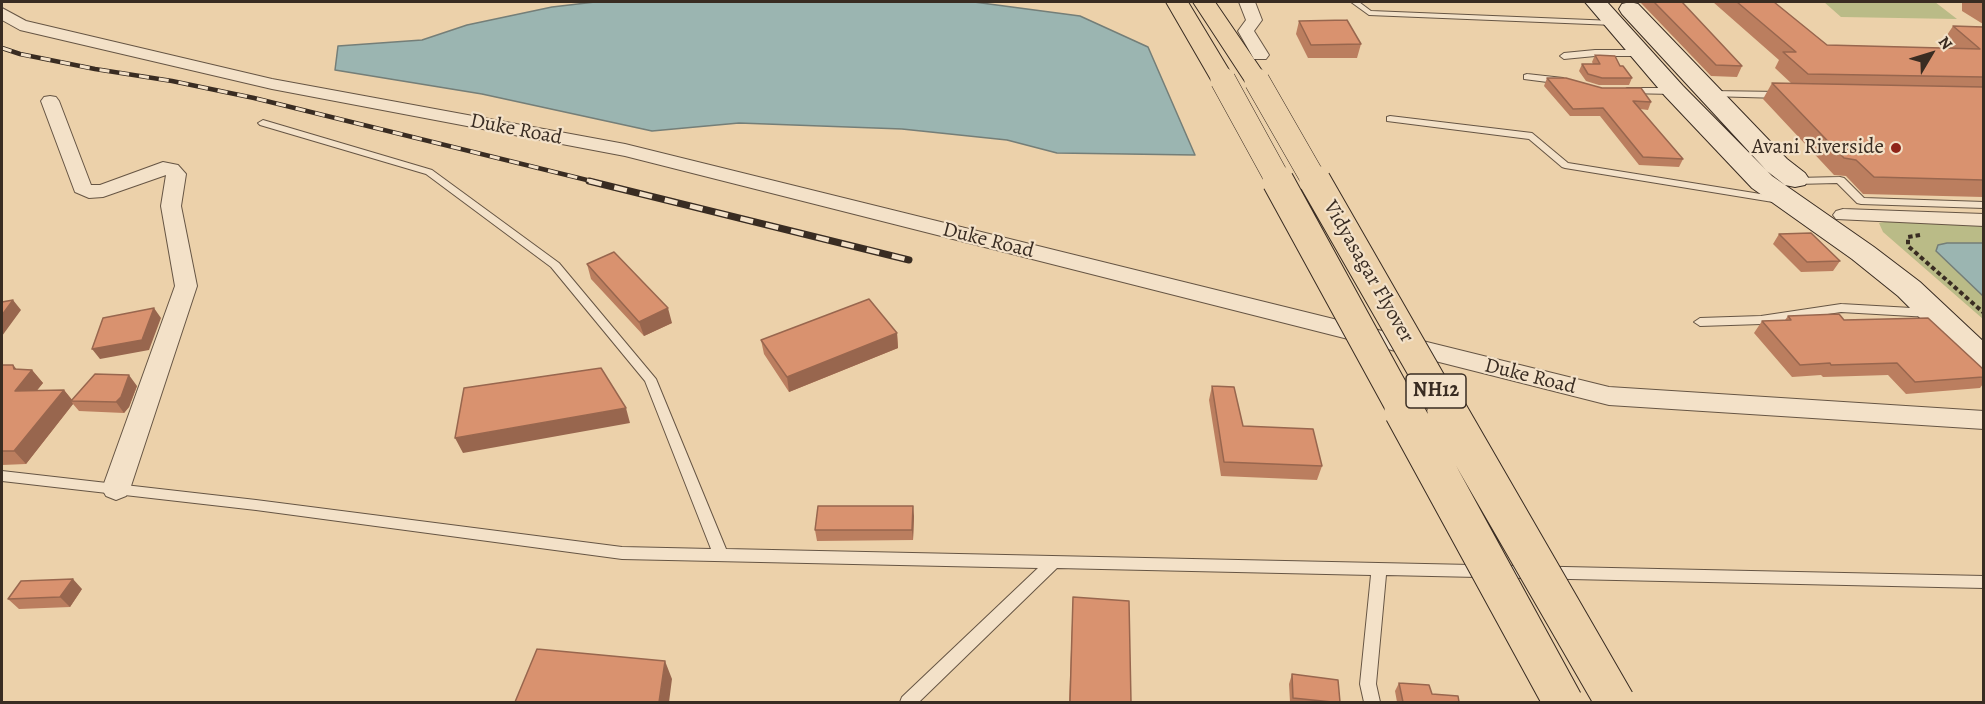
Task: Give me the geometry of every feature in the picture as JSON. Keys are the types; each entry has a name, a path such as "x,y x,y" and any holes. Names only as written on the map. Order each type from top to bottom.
{"highway":[{"name":"Vidyasagar Flyover","path":"1177,2 1223,80 1563,702"},
{"name":"Vidyasagar Flyover","path":"1204,2 1268,100 1615,702"}],"main road":[{"path":"1596,2 1619,12 1712,94 1777,165 1791,191 1936,314 1983,362"},
{"path":"1619,12 1640,53 1762,182 1791,191 1843,215 1905,258 1983,329"}],"street":[{"path":"1247,2 1254,20 1246,31 1260,55"},
{"name":"Duke Road","path":"2,13 20,25 272,84 625,150 1608,396 1983,420"},
{"path":"50,101 82,188 89,192 103,191 163,168 171,169 177,174 171,206 186,286 116,489"},
{"path":"1843,215 1983,220"}],"lane":[{"path":"1355,2 1369,13 1619,12"},
{"path":"1564,56 1595,52 1640,53"},
{"path":"1527,77 1571,83"},
{"path":"1621,91 1674,91"},
{"path":"1712,94 1795,95"},
{"path":"1390,119 1532,136 1565,165 1791,191 1840,180 1861,201 1983,205"},
{"path":"263,123 429,171 555,265 650,379 721,555"},
{"path":"1700,322 1761,320 1841,308 1936,314"},
{"path":"2,476 622,553 1983,582"},
{"path":"908,702 1054,562"},
{"path":"1372,702 1368,684 1379,569"}],"path":[{"path":"1923,235 1908,237 1908,246 1983,313"}],"green space":[{"path":"1824,2 1935,2 1957,19 1841,17"},
{"path":"1890,221 1983,223 1983,319 1883,232 1879,223"}],"water":[{"path":"595,2 974,2 1080,16 1148,47 1195,155 1057,153 1007,140 902,129 739,123 652,131 482,94 335,70 338,46 422,40 467,25 552,7"},
{"path":"1983,243 1983,296 1936,251 1938,245"}],"building":[{"path":"1654,2 1682,2 1742,66 1716,65"},
{"path":"1737,2 1774,2 1827,45 1980,49 1953,26 1983,27 1983,77 1808,74 1783,52 1796,52"},
{"path":"1347,20 1361,44 1311,45 1299,21"},
{"path":"1595,55 1615,56 1620,66 1623,66 1632,78 1602,78 1588,74 1582,64 1600,64"},
{"path":"1547,78 1566,78 1602,88 1641,88 1651,102 1633,101 1683,159 1643,157 1603,108 1573,109"},
{"name":"Avani Riverside","path":"1772,83 1983,87 1983,180 1874,177 1856,160 1844,158"},
{"path":"1811,233 1840,261 1807,262 1779,234"},
{"path":"614,252 668,308 639,322 587,264"},
{"path":"869,299 897,333 787,377 761,340"},
{"path":"13,300 2,315 2,302"},
{"path":"154,308 142,340 92,349 103,318"},
{"path":"1839,314 1844,320 1928,318 1983,369 1983,377 1915,382 1897,363 1800,365 1762,321 1791,320 1788,316"},
{"path":"2,365 13,365 14,369 32,370 15,391 64,390 14,451 2,451"},
{"path":"601,368 626,408 455,438 464,388"},
{"path":"95,374 129,375 121,397 116,402 71,401"},
{"path":"1212,386 1234,387 1243,426 1313,429 1322,466 1224,462"},
{"path":"818,506 913,506 912,530 815,530"},
{"path":"73,579 60,597 8,599 21,581"},
{"path":"1073,597 1129,601 1131,702 1070,702"},
{"path":"537,649 665,661 659,702 515,702"},
{"path":"1292,674 1338,680 1340,702 1293,698"},
{"path":"1399,683 1429,685 1432,694 1458,696 1459,702 1403,702"}],"railway":[{"path":"2,48 20,54 95,69 172,81 254,98 595,182"},
{"path":"589,181 909,260"}],"place":[{"name":"Avani Riverside","path":"1896,148"}]}
